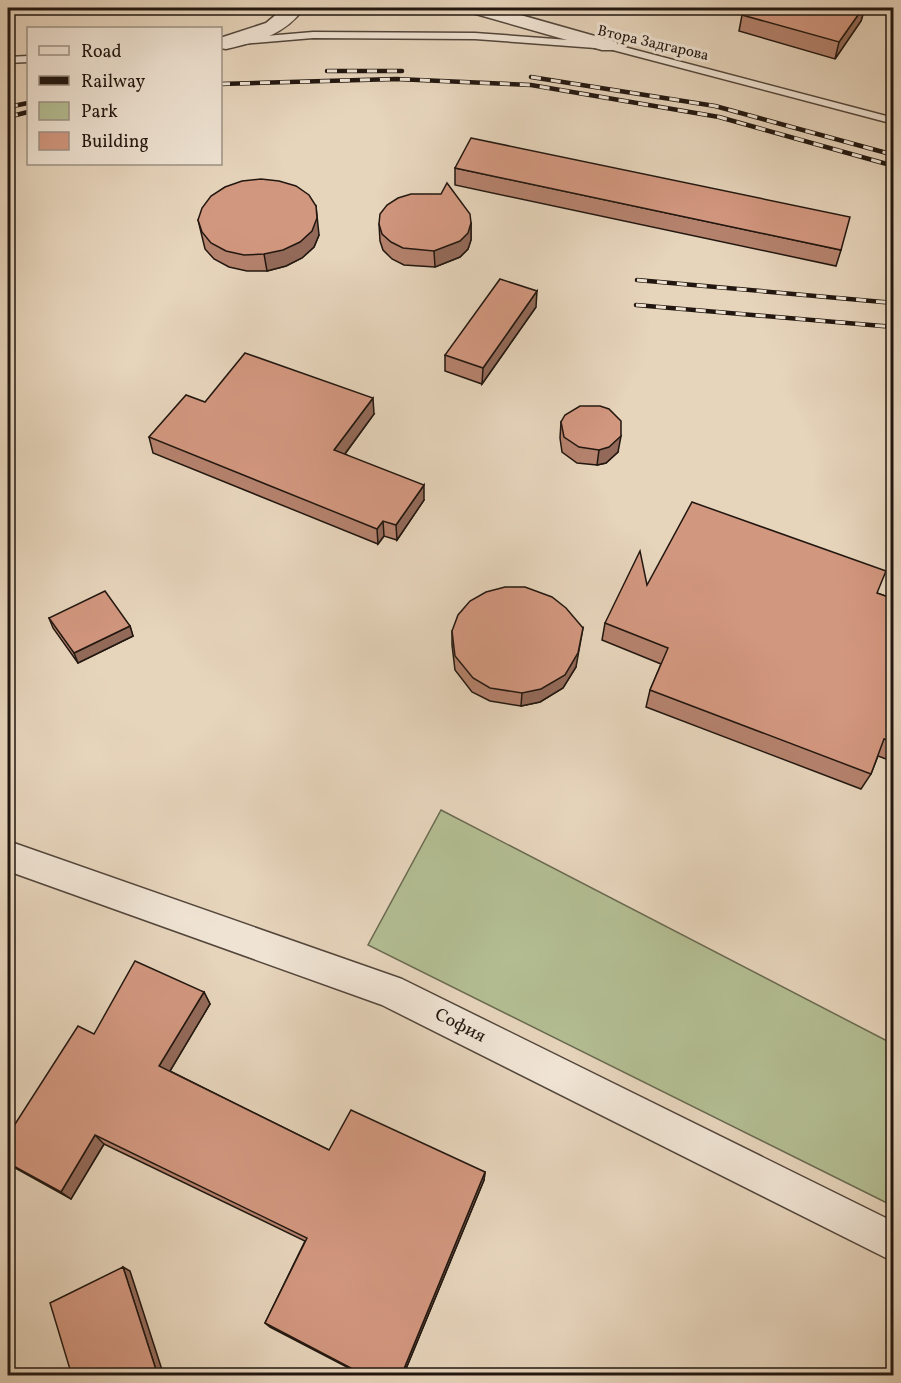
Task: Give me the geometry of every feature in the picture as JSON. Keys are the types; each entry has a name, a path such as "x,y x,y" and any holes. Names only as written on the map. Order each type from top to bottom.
{"street":[{"path":"223,43 259,34 291,13 294,8"},
{"path":"476,8 609,46"},
{"name":"София","path":"8,856 390,991 894,1243"}],"lane":[{"name":"Втора Задгарова","path":"223,43 313,34 475,36 609,46 894,121"},
{"path":"8,60 27,59"}],"green space":[{"path":"441,810 893,1044 893,1206 368,945"}],"building":[{"path":"746,8 863,8 839,42 742,15"},
{"path":"471,138 850,217 841,250 455,168"},
{"path":"261,179 296,186 309,195 316,206 317,218 312,231 300,242 283,250 264,254 244,255 226,251 211,243 202,232 198,220 202,208 211,196 225,187 242,181"},
{"path":"447,183 470,214 471,223 468,233 460,241 434,251 403,248 382,234 379,224 380,214 387,205 411,194 441,194"},
{"path":"500,279 537,291 483,368 445,355"},
{"path":"245,353 373,398 334,450 424,485 396,525 383,521 377,529 149,437 186,395 205,402"},
{"path":"580,406 600,406 609,409 621,421 621,436 609,447 599,450 579,447 564,437 561,422 565,415"},
{"path":"692,502 886,571 877,593 894,599 894,742 884,739 871,774 650,690 668,648 605,623 640,551 647,585"},
{"path":"505,587 525,587 552,597 566,608 583,628 578,653 565,675 541,689 522,693 490,688 473,678 455,656 452,631 458,615 470,601 486,592"},
{"path":"105,591 130,626 74,653 49,618"},
{"path":"135,961 204,992 159,1066 329,1150 351,1110 485,1172 401,1376 366,1376 265,1323 307,1238 95,1135 61,1192 8,1163 8,1135 78,1026 94,1034"},
{"path":"123,1267 158,1376 72,1376 50,1303"}],"railway":[{"path":"327,71 402,71"},
{"path":"531,77 715,106 894,155"},
{"path":"222,84 396,79 531,85 719,117 894,166"},
{"path":"8,107 27,103"},
{"path":"8,117 27,112"},
{"path":"637,280 894,303"},
{"path":"636,305 894,327"}]}
